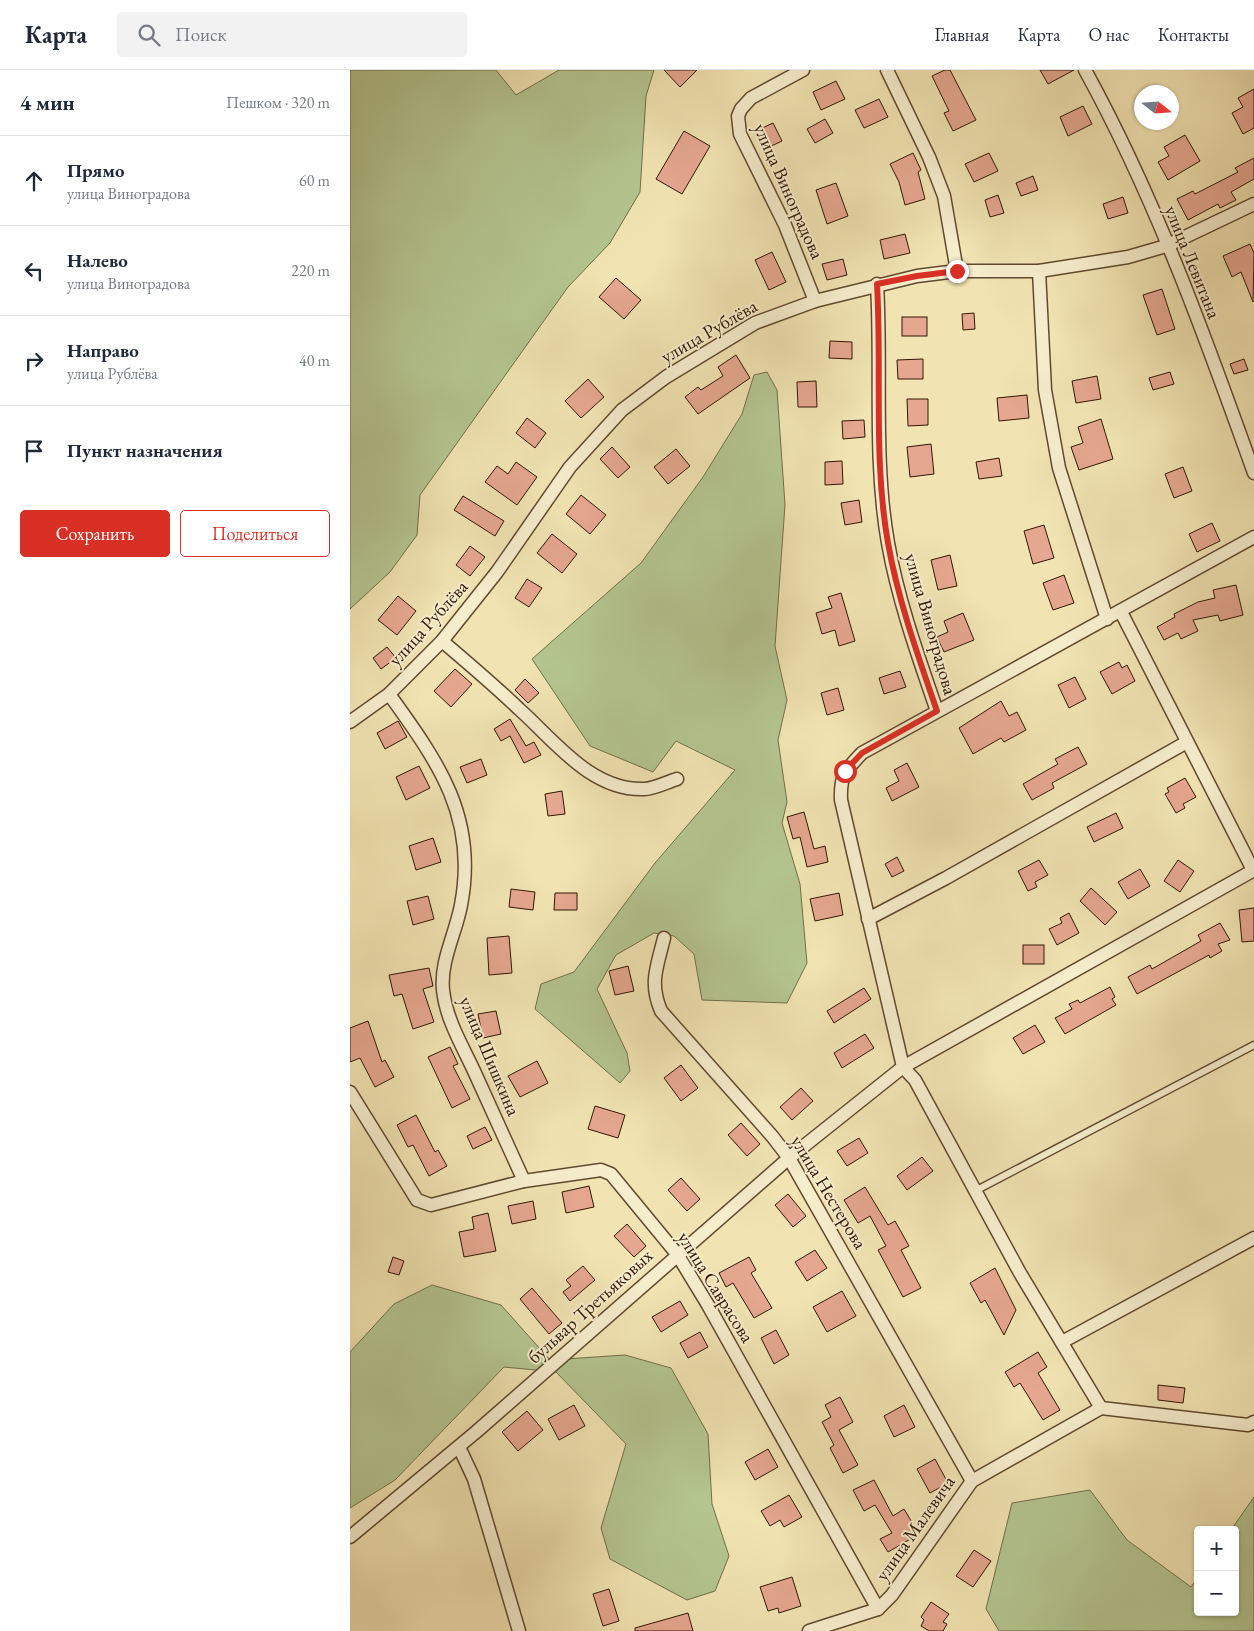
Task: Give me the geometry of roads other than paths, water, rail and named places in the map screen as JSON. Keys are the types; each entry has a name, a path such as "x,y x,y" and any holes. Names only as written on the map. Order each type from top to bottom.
{"street":[{"name":"улица Виноградова","path":"803,70 751,98 741,108 738,116 740,134 785,226 815,301"},
{"path":"887,70 929,157 944,196 957,271"},
{"name":"улица Левитана","path":"1085,70 1136,172 1219,376 1254,473"},
{"name":"улица Рублёва","path":"350,722 389,694 442,641 491,579 570,467 622,410 666,377 755,323 815,301 877,284 917,276 957,271 1039,271 1098,263 1166,246 1254,204"},
{"path":"1039,271 1044,390 1059,468 1107,619"},
{"name":"улица Виноградова","path":"877,284 881,473 888,543 913,642 937,711 862,753 845,771 841,800 903,1066"},
{"path":"937,711 1121,612 1254,537"},
{"path":"1121,612 1254,871"},
{"path":"442,641 519,708 574,761 595,776 622,785 645,789 676,779"},
{"name":"улица Шишкина","path":"389,694 418,734 441,773 457,809 464,837 466,869 461,906 444,968 443,989 450,1019 524,1181"},
{"path":"868,918 963,869 1187,742"},
{"name":"бульвар Третьяковых","path":"350,1537 459,1447 677,1254 789,1158 903,1066 1254,871"},
{"name":"улица Нестерова","path":"664,938 654,979 654,994 661,1011 772,1136 789,1158 972,1480"},
{"path":"903,1066 914,1080 1020,1273 1101,1408 1248,1425 1254,1422"},
{"name":"улица Саврасова","path":"350,1092 417,1200 431,1205 524,1181 602,1170 611,1174 677,1254 738,1356 878,1609"},
{"path":"1062,1342 1254,1238"},
{"name":"улица Малевича","path":"809,1631 878,1609 892,1595 972,1480 1101,1408"},
{"path":"459,1447 474,1479 519,1631"}],"lane":[{"path":"975,1191 1254,1045"}]}
